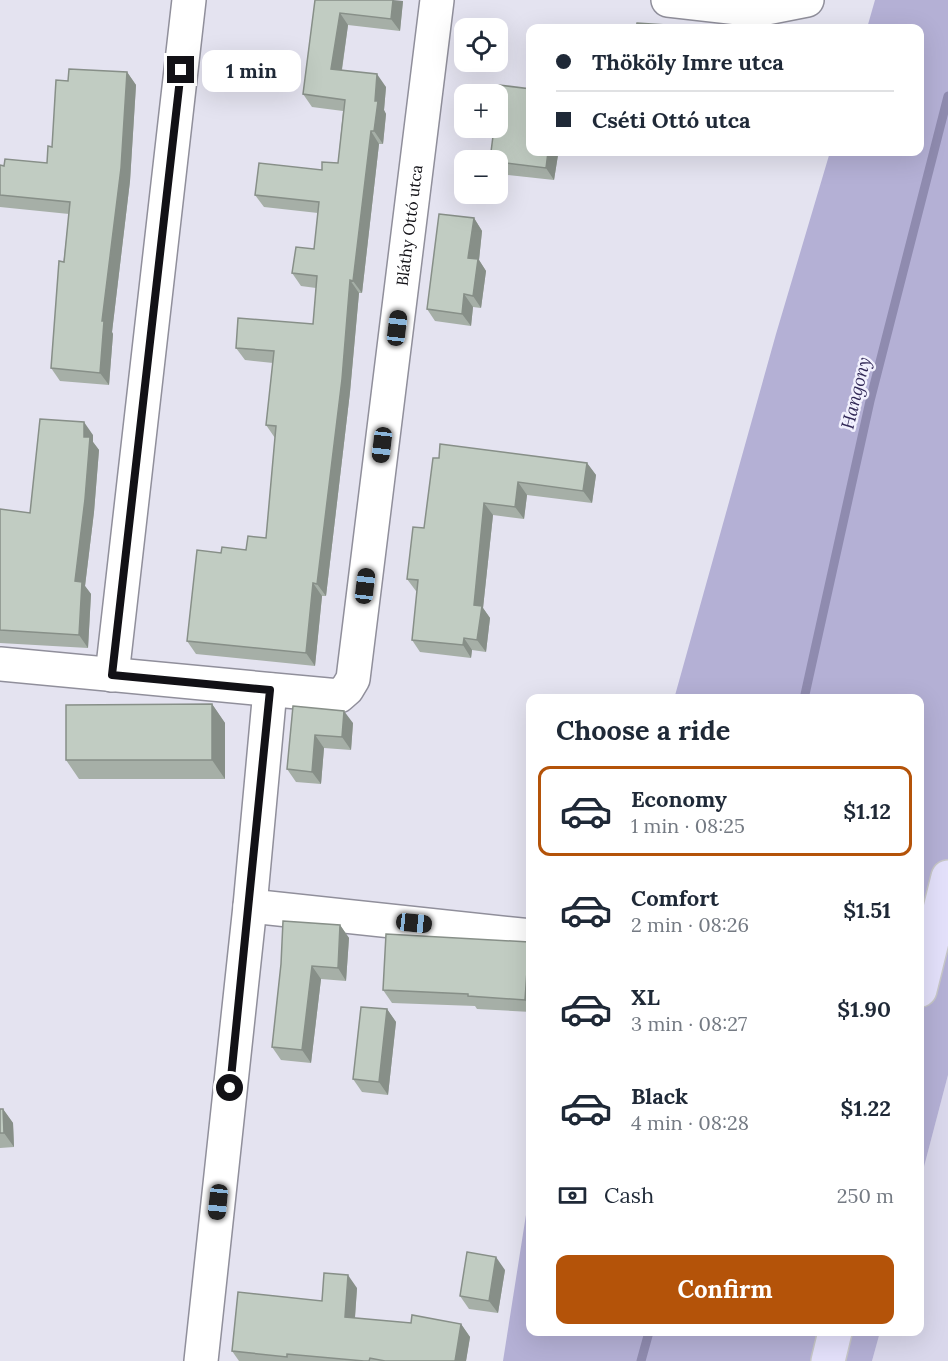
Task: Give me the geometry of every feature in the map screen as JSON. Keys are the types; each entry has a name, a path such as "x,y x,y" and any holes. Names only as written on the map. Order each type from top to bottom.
{"main road":[{"path":"924,974 948,877"},
{"path":"828,1361 836,1336"}],"street":[{"path":"112,675 189,0"},
{"name":"Bláthy Ottó utca","path":"270,690 339,696 353,679 438,0"},
{"path":"668,0 756,10 807,0"},
{"path":"0,664 270,690 250,906 201,1361"},
{"path":"250,906 526,935"},
{"path":"835,1361 837,1336"}],"shaded area":[{"path":"875,0 948,0 948,1075 924,1167 924,694 675,694 776,334 829,156 924,156 924,24 868,24"},
{"path":"948,1075 948,1361 872,1361 879,1336 924,1336 924,1167"},
{"path":"526,1215 526,1336 879,1336 872,1361 503,1361"}],"building":[{"path":"315,0 393,0 391,19 340,13 331,69 377,74 375,101 378,101 374,131 371,131 353,281 350,280 342,379 317,584 313,583 306,653 187,641 197,550 221,553 222,547 246,550 248,536 266,538 276,426 266,425 274,351 236,348 238,318 313,324 317,276 292,273 296,247 314,249 319,202 255,195 259,163 322,170 322,162 338,163 345,100 303,94"},
{"path":"69,69 127,72 121,168 102,321 104,321 100,373 51,368 59,261 64,262 70,202 0,195 0,165 4,166 5,159 47,163 48,146 52,147 56,80 68,81"},
{"path":"508,86 526,88 526,156 548,156 546,168 508,163 508,150 491,150 493,138 508,138"},
{"path":"439,214 474,218 468,258 478,259 473,296 464,294 462,314 427,309"},
{"path":"40,419 84,422 84,437 90,437 75,581 82,582 79,635 0,630 0,509 30,513"},
{"path":"440,444 587,463 583,491 518,482 515,507 484,503 474,605 482,606 477,640 464,638 463,645 412,640 418,580 407,579 413,527 424,528 433,458 439,458"},
{"path":"212,704 212,760 66,760 66,705"},
{"path":"293,706 344,711 342,737 315,735 312,772 287,769"},
{"path":"283,921 340,925 338,968 312,966 302,1050 272,1047"},
{"path":"386,934 526,942 525,1000 468,996 468,994 383,990"},
{"path":"361,1007 387,1009 379,1082 353,1079"},
{"path":"0,1109 3,1109 4,1133 0,1133"},
{"path":"467,1252 496,1257 489,1301 460,1296"},
{"path":"324,1273 348,1275 345,1317 411,1323 412,1315 461,1324 455,1361 385,1361 370,1358 369,1361 364,1361 287,1354 287,1357 232,1351 238,1292 322,1301"}],"waterway":[{"name":"Hangony","path":"805,694 870,401 948,96"},
{"name":"Hangony","path":"641,1361 648,1336"}],"route":[{"path":"181,70 112,675 270,690 230,1088"}]}
